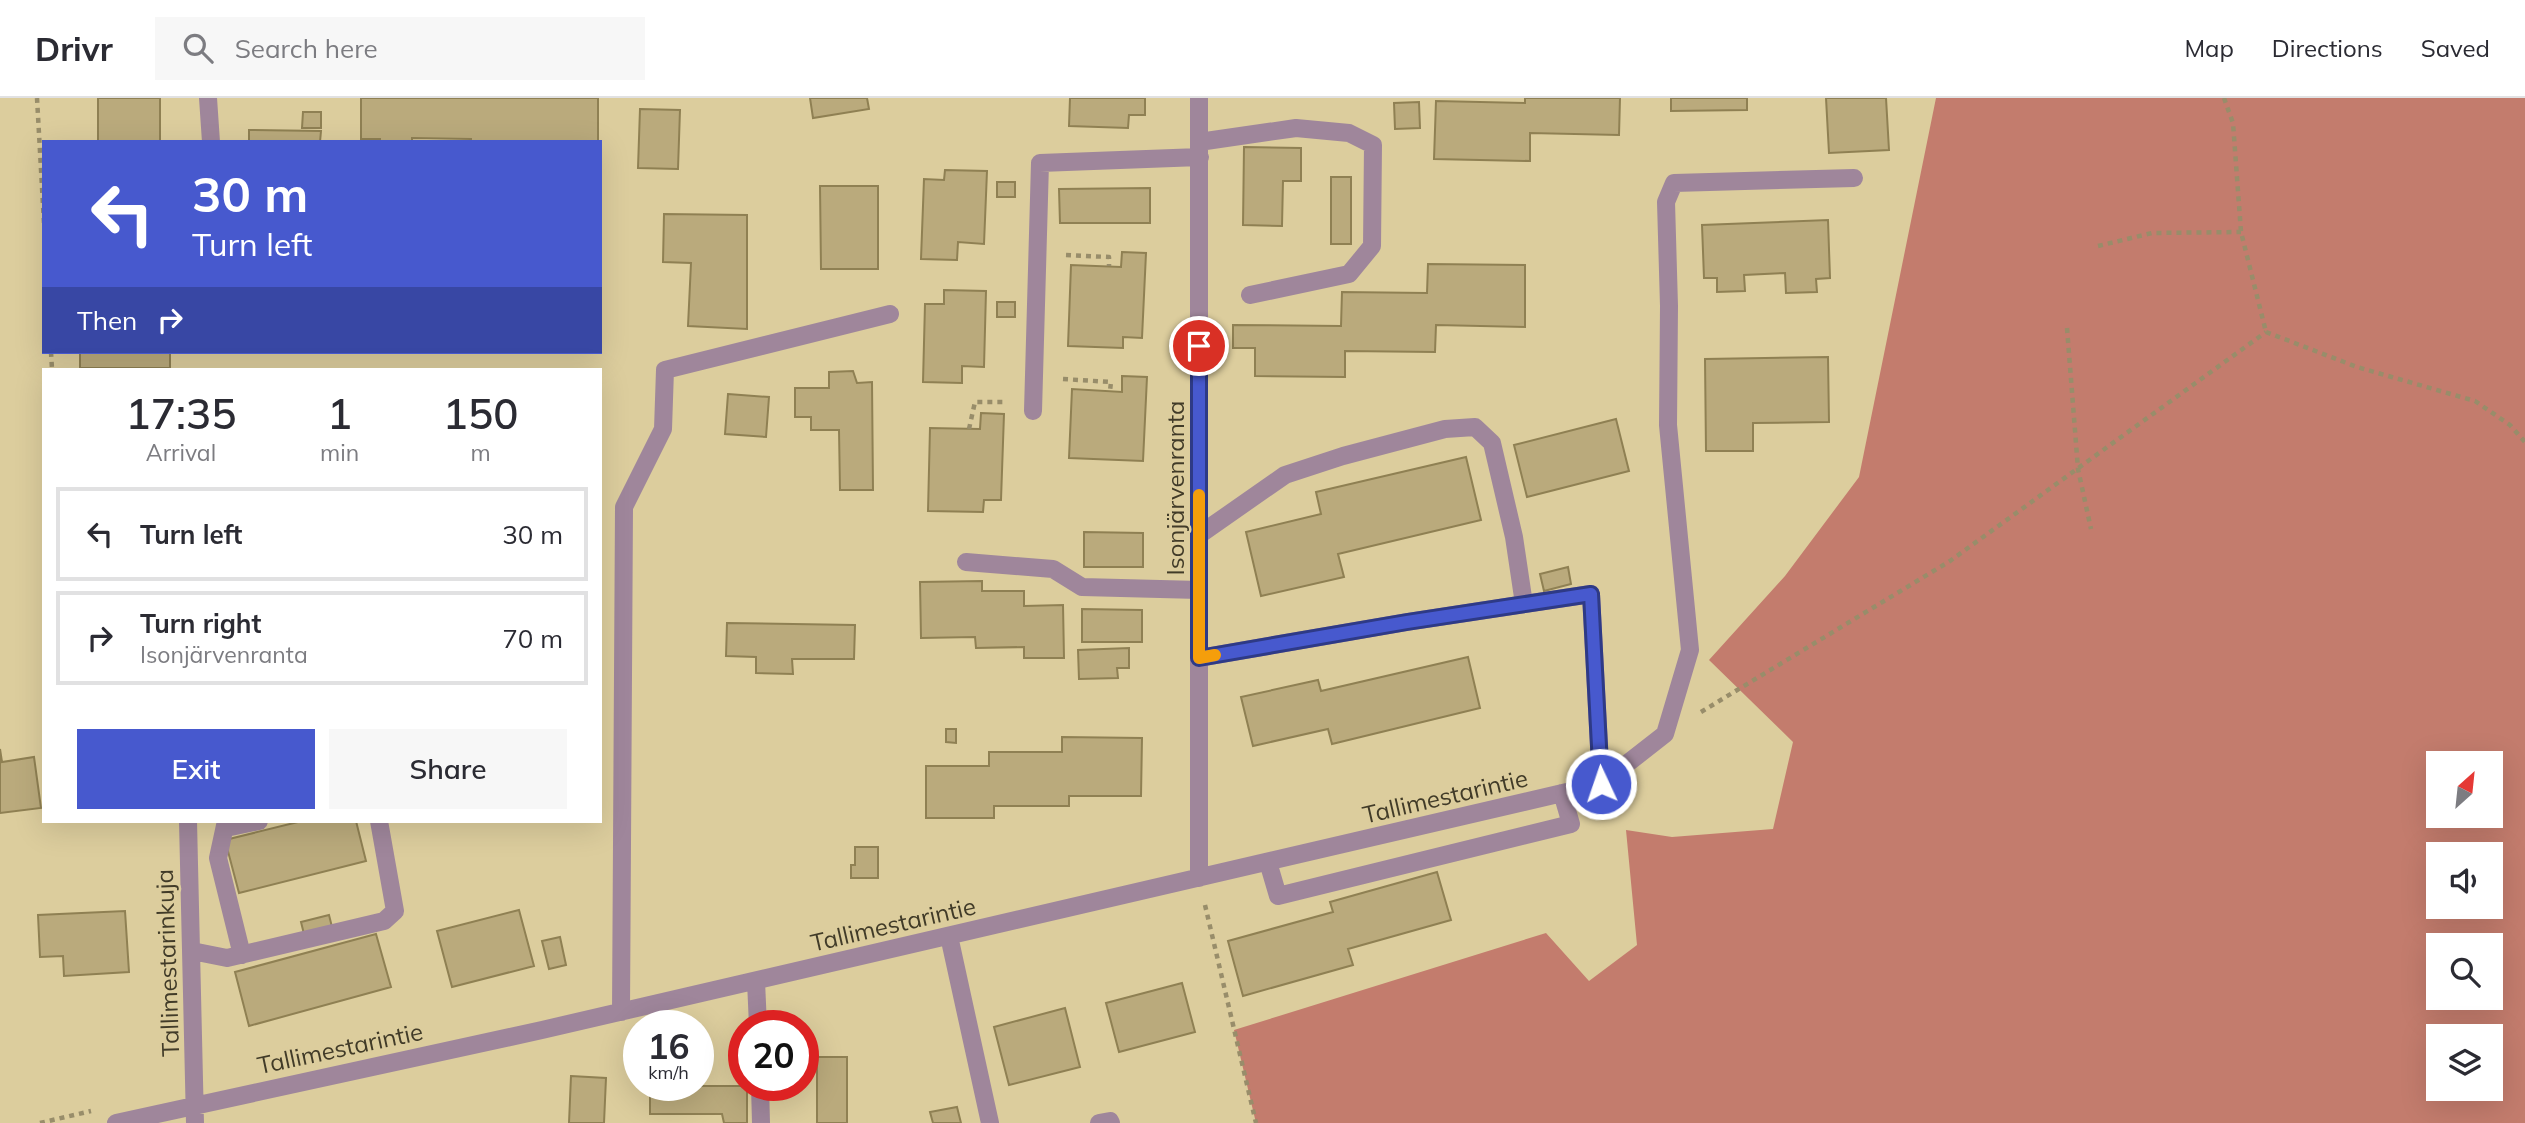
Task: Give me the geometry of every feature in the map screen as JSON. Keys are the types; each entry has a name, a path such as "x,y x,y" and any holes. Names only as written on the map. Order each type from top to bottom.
{"street":[{"path":"208,98 211,140"},
{"name":"Isonjärvenranta","path":"1199,98 1199,878"},
{"path":"1033,407 1041,163 1199,150 1296,128 1349,133 1373,145 1372,246 1349,274 1250,295"},
{"path":"1665,734 1690,650 1668,425 1666,202 1674,183 1854,178"},
{"path":"621,1012 624,507 663,429 665,370 890,314"},
{"path":"1199,535 1285,475 1342,456 1445,429 1475,427 1492,443 1514,537 1524,604"},
{"path":"966,562 1053,569 1082,587 1199,590"},
{"path":"1199,658 1591,594 1601,784"},
{"name":"Tallimestarintie","path":"116,1123 621,1012 1601,784 1665,734"},
{"path":"1268,862 1278,896 1571,824 1562,793"},
{"name":"Tallimestarinkuja","path":"188,823 195,1123"},
{"path":"192,951 227,958 384,921 395,911 379,823"},
{"path":"226,824 218,858 242,955"},
{"path":"949,936 990,1123"},
{"path":"756,981 757,1010"},
{"path":"760,1101 761,1123"},
{"path":"1099,1123 1111,1123"}],"path":[{"path":"37,98 42,187"},
{"path":"2224,98 2233,123 2241,232 2266,332"},
{"path":"2098,246 2152,233 2241,232"},
{"path":"1038,253 1109,257 1109,266"},
{"path":"2067,328 2078,469 2091,529"},
{"path":"2266,332 2357,367 2475,401 2510,425 2525,442"},
{"path":"1665,734 1950,561 2266,332"},
{"path":"1034,378 1111,382 1110,391"},
{"path":"969,429 975,402 1033,407"},
{"path":"1199,878 1256,1123"},
{"path":"40,1123 92,1110"}],"shaded area":[{"path":"1936,98 2525,98 2525,1123 1256,1123 1234,1030 1546,933 1589,981 1637,945 1626,830 1672,837 1773,829 1793,742 1709,660 1785,576 1859,477"}],"building":[{"path":"98,98 160,98 160,140 98,140"},
{"path":"361,98 598,98 598,140 361,139"},
{"path":"810,98 867,98 869,109 813,118"},
{"path":"1070,98 1145,98 1145,115 1129,115 1128,128 1069,126"},
{"path":"1525,98 1620,98 1619,135 1530,133 1530,161 1434,159 1436,101 1525,103"},
{"path":"1671,98 1747,98 1747,110 1671,111"},
{"path":"1826,98 1886,98 1889,150 1829,153"},
{"path":"1419,102 1420,128 1395,129 1394,103"},
{"path":"640,109 680,110 678,169 638,168"},
{"path":"303,112 321,112 321,128 302,128"},
{"path":"249,130 321,131 320,140 249,140"},
{"path":"1244,147 1301,148 1301,181 1283,181 1282,226 1243,225"},
{"path":"945,170 987,171 984,244 958,242 957,260 921,259 924,179 944,180"},
{"path":"1331,177 1351,177 1351,244 1331,244"},
{"path":"997,182 1015,182 1015,197 997,197"},
{"path":"820,186 878,186 878,269 821,269"},
{"path":"1150,188 1150,223 1060,223 1059,189"},
{"path":"664,214 747,215 747,329 688,326 691,263 663,262"},
{"path":"1828,220 1830,278 1816,279 1817,292 1786,293 1785,273 1744,275 1745,291 1717,292 1717,278 1704,278 1702,225"},
{"path":"1122,252 1146,253 1142,338 1123,337 1123,348 1068,346 1071,265 1121,267"},
{"path":"1428,264 1525,265 1525,327 1436,325 1435,352 1345,351 1345,377 1255,376 1255,348 1233,348 1233,325 1341,326 1342,292 1427,293"},
{"path":"944,290 986,291 984,367 962,366 962,383 923,382 925,304 944,304"},
{"path":"997,302 1015,302 1015,317 997,317"},
{"path":"80,354 170,354 170,368 80,368"},
{"path":"1828,357 1829,422 1753,423 1753,451 1706,451 1705,359"},
{"path":"853,371 857,383 872,382 873,490 840,490 839,430 811,430 811,417 795,417 795,388 829,388 829,372"},
{"path":"1122,376 1147,377 1143,461 1069,458 1072,389 1122,392"},
{"path":"728,394 769,397 766,437 725,434"},
{"path":"981,413 1004,414 1001,500 984,500 983,512 928,511 930,428 980,429"},
{"path":"1616,419 1629,471 1527,497 1514,445"},
{"path":"1466,457 1481,520 1338,554 1344,577 1261,596 1246,532 1321,514 1316,492"},
{"path":"1084,532 1143,533 1143,567 1084,567"},
{"path":"1568,567 1571,584 1544,591 1540,574"},
{"path":"982,581 982,591 1024,591 1024,606 1063,605 1064,658 1024,658 1024,647 976,648 975,637 921,638 920,582"},
{"path":"1082,609 1142,610 1142,642 1082,642"},
{"path":"727,623 855,625 854,659 792,659 793,674 756,673 756,657 726,656"},
{"path":"1129,648 1129,668 1117,668 1118,678 1079,679 1078,650"},
{"path":"1468,657 1480,708 1332,744 1328,729 1253,746 1241,697 1318,680 1321,691"},
{"path":"946,729 956,729 956,743 946,742"},
{"path":"1062,737 1142,738 1141,796 1069,796 1069,806 994,806 994,818 926,818 926,766 989,766 989,752 1062,752"},
{"path":"0,749 2,762 34,757 41,808 0,813"},
{"path":"294,823 356,823 366,861 239,893 225,840"},
{"path":"855,847 878,847 878,878 851,878 851,865 855,865"},
{"path":"1437,872 1451,920 1348,949 1353,965 1243,996 1228,941 1333,912 1330,902"},
{"path":"519,910 534,966 452,987 437,931"},
{"path":"125,911 129,972 64,976 63,956 40,957 38,915"},
{"path":"329,915 332,927 304,934 301,922"},
{"path":"376,934 391,987 249,1026 235,972"},
{"path":"560,937 566,965 549,969 542,941"},
{"path":"1182,983 1195,1032 1119,1052 1106,1003"},
{"path":"1065,1008 1080,1067 1009,1085 994,1027"},
{"path":"819,1057 847,1057 847,1123 817,1123"},
{"path":"571,1076 606,1078 604,1123 569,1123"},
{"path":"714,1086 728,1086 728,1101 747,1101 747,1123 724,1123 722,1114 650,1114 650,1101 714,1101"},
{"path":"957,1107 961,1123 933,1123 930,1112"}],"slow traffic":[{"path":"1199,495 1199,658 1215,655"}],"route":[{"path":"1199,346 1199,658 1591,594 1601,784"}]}
